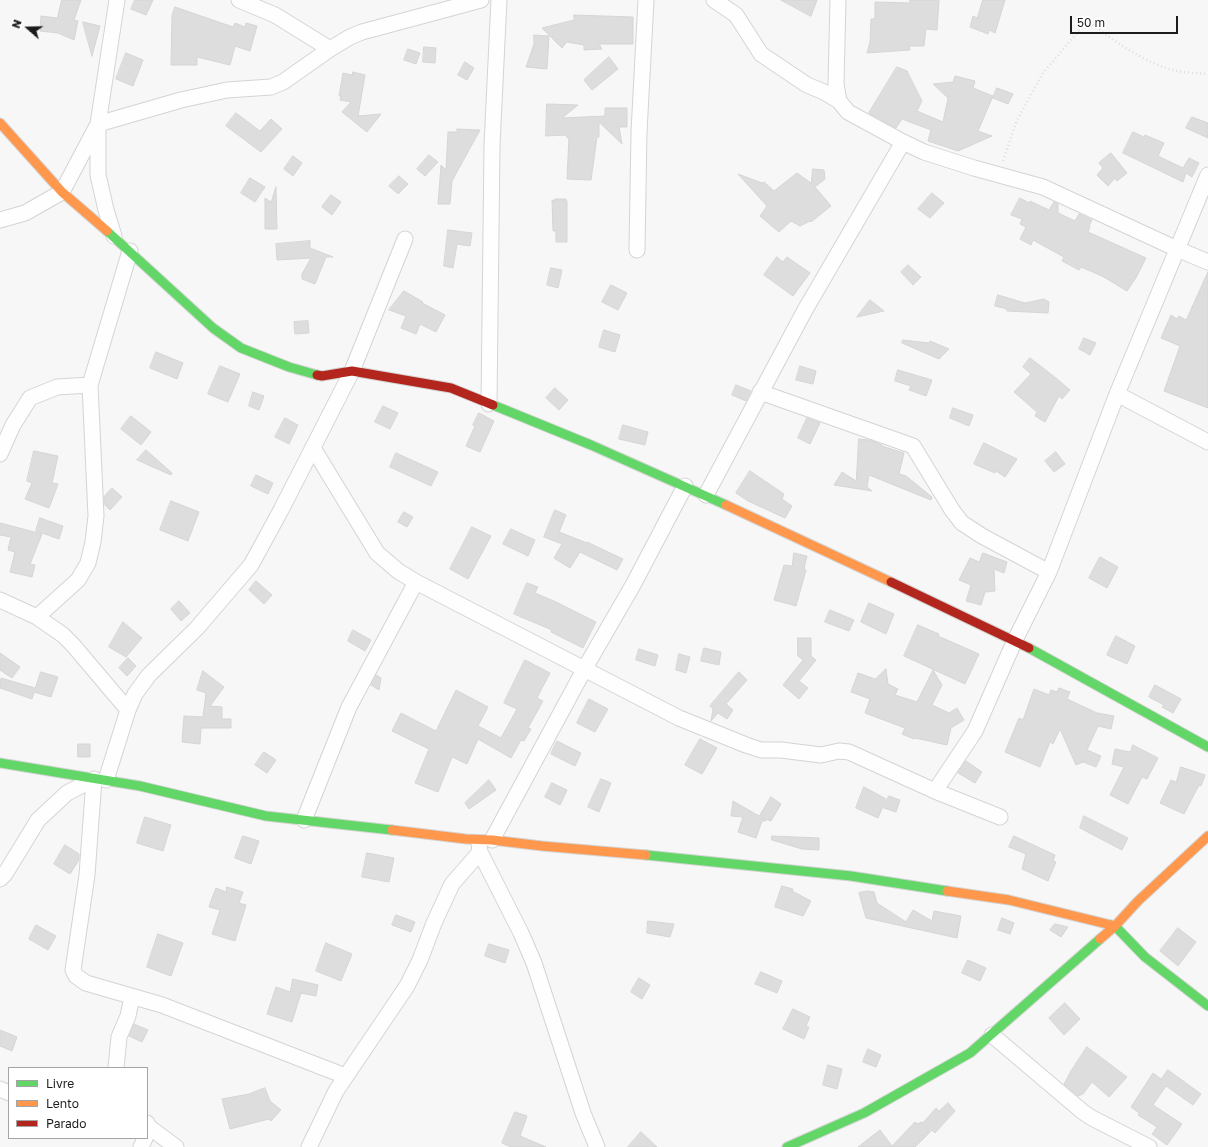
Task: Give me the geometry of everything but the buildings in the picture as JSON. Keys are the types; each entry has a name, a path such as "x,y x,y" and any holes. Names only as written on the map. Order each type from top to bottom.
{"street":[{"path":"114,237 98,175 98,124 117,0"},
{"path":"240,0 275,14 330,49"},
{"path":"0,220 25,213 62,192 98,124 181,100 227,90 271,87 283,82 330,49 350,37 362,32 481,0"},
{"path":"488,404 492,146 499,0"},
{"path":"637,250 639,132 646,0"},
{"path":"714,0 736,15 761,54 807,84 839,101 848,112 903,142 924,152 1042,188 1208,262"},
{"path":"838,0 836,84 839,101"},
{"path":"0,123 62,192 130,251 213,328 241,348 289,367 322,376 352,371 451,388 591,445 706,495 1015,640 1208,748"},
{"path":"706,495 805,310 903,142"},
{"path":"935,791 975,730 1015,640 1049,572 1117,394 1208,175"},
{"path":"345,1076 162,1005 86,983 76,976 73,970 100,780 135,694 149,675 197,628 251,565 281,510 352,371 405,239"},
{"path":"37,617 78,580 88,563 93,542 96,516 90,385 130,251"},
{"path":"0,454 13,425 30,398 57,387 90,385"},
{"path":"760,392 913,446 952,510 962,523 982,536 1049,572"},
{"path":"1117,394 1208,442"},
{"path":"313,448 377,553 416,582 585,668 679,718 746,745 761,750 781,750 821,755 839,751 849,752 935,791 1000,816"},
{"path":"309,1147 336,1091 345,1076 407,986 420,960 434,923 452,884 483,844 633,585 685,486"},
{"path":"304,820 349,707 416,582"},
{"path":"0,600 37,617 63,635 128,710"},
{"path":"0,763 140,786 266,816 483,844 542,846 681,858 851,876 1009,900 1115,926 1145,957 1208,1006"},
{"path":"0,879 5,874 38,820 67,793 100,780"},
{"path":"787,1147 810,1143 970,1053 1115,926 1138,901 1208,836"},
{"path":"483,844 534,963 583,1113 598,1147"},
{"path":"116,1067 119,1037 128,1016 132,997"},
{"path":"992,1035 1083,1112 1149,1147"},
{"path":"148,1131 176,1147"}],"path":[{"path":"998,175 1017,120 1043,73 1087,21 1127,50 1150,62 1177,71 1208,74"}],"traffic: fast":[{"path":"107,231 213,328 241,348 289,367 317,375"},
{"path":"493,405 591,445 726,505"},
{"path":"1029,648 1208,747"},
{"path":"0,763 140,786 266,816 392,830"},
{"path":"646,855 851,876 947,891"},
{"path":"1111,925 1115,926 1145,957 1208,1006"},
{"path":"787,1147 864,1113 970,1053 1100,939"}],"traffic: slow":[{"path":"0,123 62,192 107,231"},
{"path":"726,505 891,582"},
{"path":"392,830 466,839 492,840 646,855"},
{"path":"1100,939 1115,926 1138,901 1208,836"},
{"path":"947,891 1009,900 1111,925"}],"traffic: jam":[{"path":"317,375 322,376 352,371 451,388 493,405"},
{"path":"891,582 1029,648"}]}
